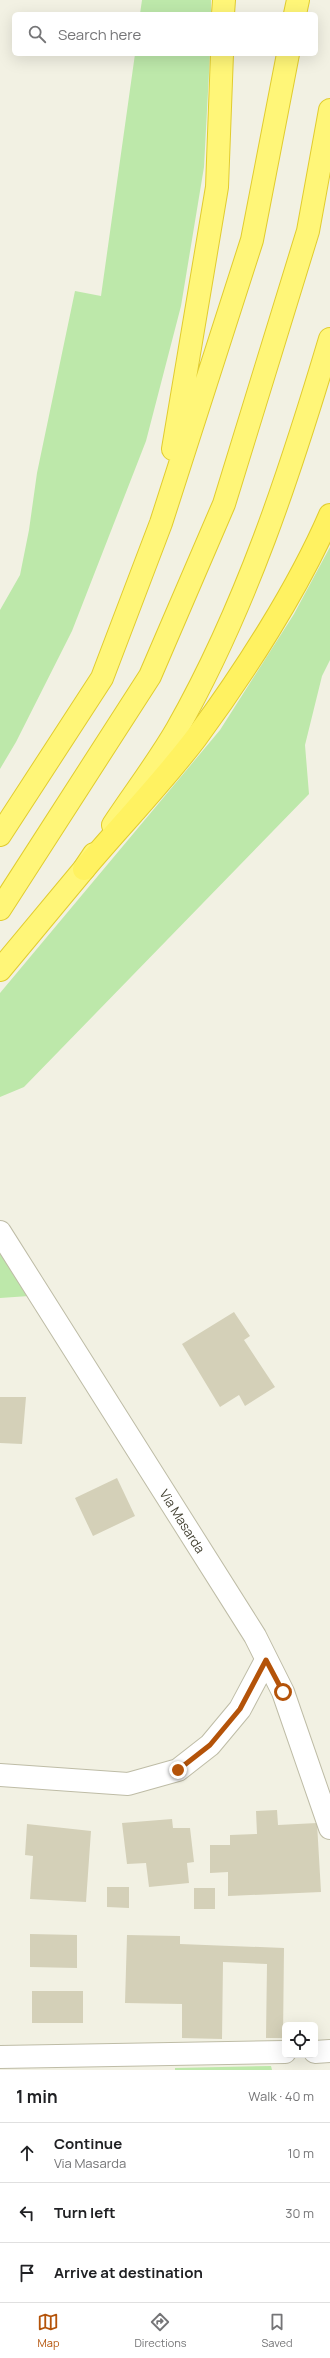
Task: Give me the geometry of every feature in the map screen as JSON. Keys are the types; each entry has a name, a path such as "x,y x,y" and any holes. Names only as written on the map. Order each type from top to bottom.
{"highway":[{"path":"223,12 224,0"},
{"path":"296,12 298,0"},
{"path":"161,523 217,186 222,56"},
{"path":"0,835 102,678 161,523 252,240 288,56"},
{"path":"0,909 150,676 224,504 308,231 330,110"},
{"path":"84,869 176,730 217,650 252,570 298,448 330,339"},
{"path":"0,970 195,738 245,665 294,587 330,515"}],"street":[{"name":"Via Masarda","path":"0,1232 255,1636 283,1692 330,1828"},
{"path":"0,1775 128,1784 178,1770 210,1745 240,1709 266,1660"},
{"path":"318,2052 330,2051"},
{"path":"0,2057 282,2052"}],"green space":[{"path":"142,0 211,0 211,12 140,12"},
{"path":"135,56 210,56 204,167 181,306 146,441 72,631 16,742 0,769 0,610 20,575 29,530 37,473 75,291 101,296"},
{"path":"330,547 330,660 322,676 305,745 309,794 24,1087 0,1097 0,993 220,730 294,614"},
{"path":"0,1248 29,1296 0,1298"},
{"path":"271,2066 272,2070 175,2070 175,2068"}],"building":[{"path":"234,1312 250,1336 244,1340 275,1387 245,1406 239,1395 220,1407 182,1344"},
{"path":"0,1397 26,1397 22,1444 0,1443"},
{"path":"117,1478 135,1516 93,1536 75,1498"},
{"path":"277,1810 278,1825 317,1823 321,1892 228,1896 228,1872 210,1873 210,1845 230,1845 230,1835 257,1834 256,1811"},
{"path":"172,1819 173,1828 190,1828 194,1862 187,1863 189,1883 149,1887 146,1863 127,1864 122,1823"},
{"path":"27,1824 91,1831 86,1902 30,1899 33,1856 25,1855"},
{"path":"107,1887 129,1887 129,1908 107,1907"},
{"path":"194,1888 215,1888 215,1909 194,1909"},
{"path":"30,1934 77,1935 77,1968 30,1967"},
{"path":"127,1935 180,1936 180,1944 284,1948 282,2038 266,2038 267,1964 223,1962 222,2039 182,2038 182,2004 125,2003"},
{"path":"32,1991 83,1991 83,2023 32,2023"}],"route":[{"path":"178,1770 210,1745 240,1709 266,1660 283,1692"}]}
